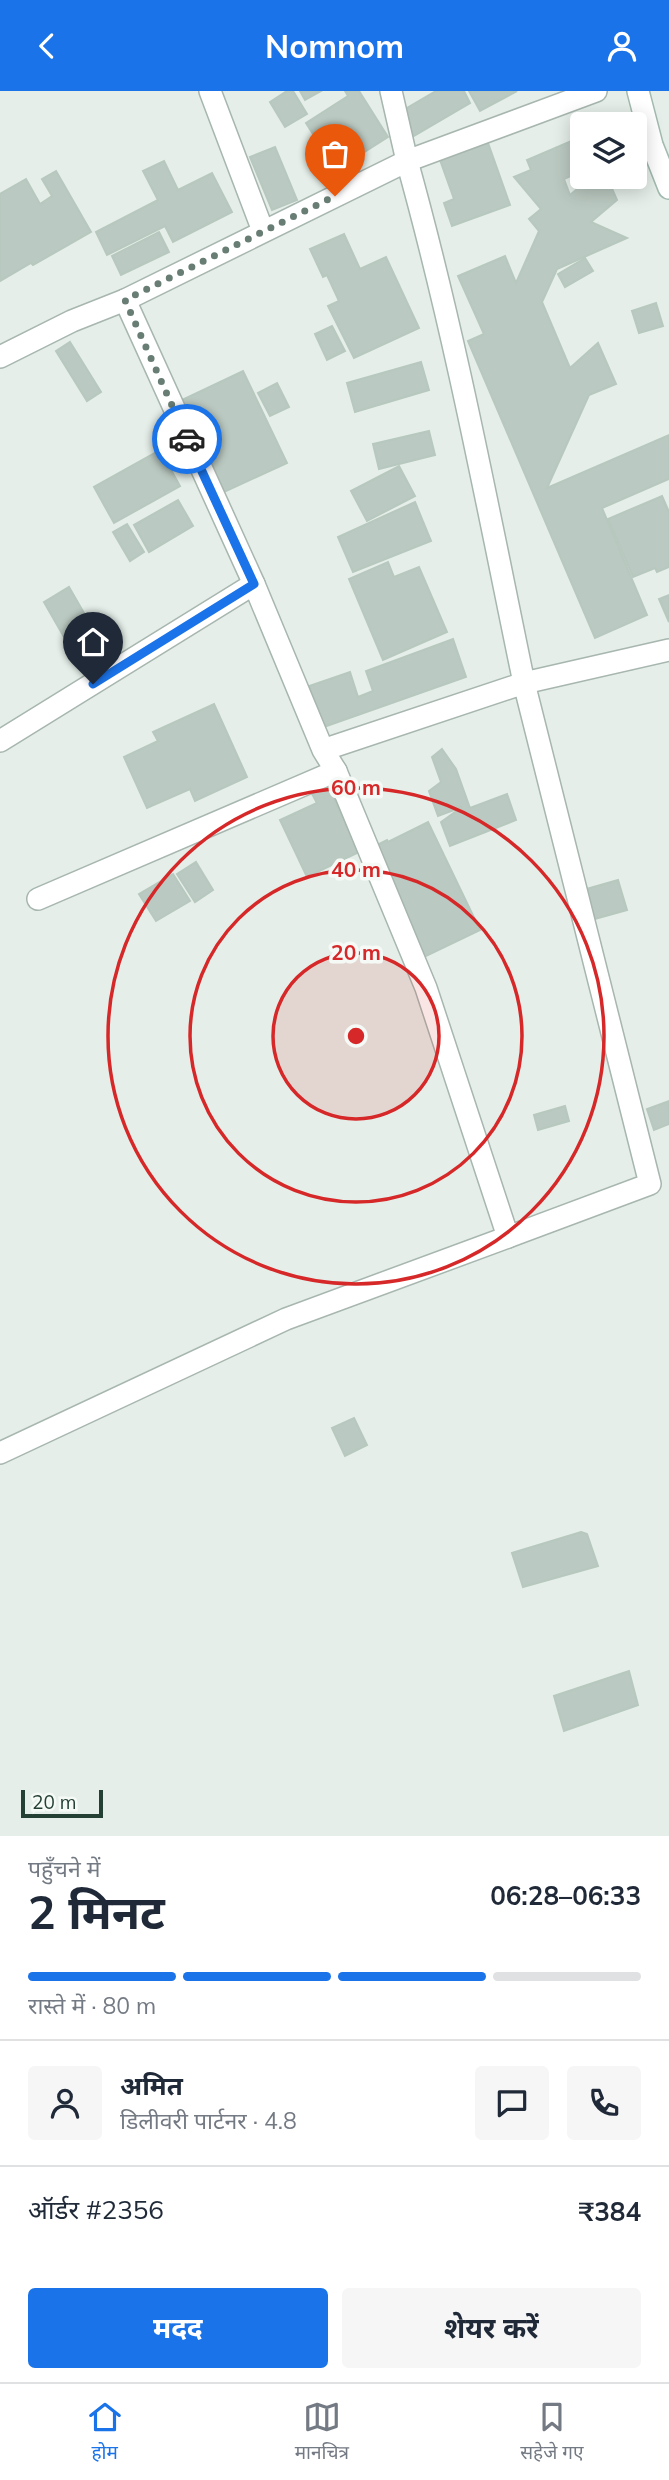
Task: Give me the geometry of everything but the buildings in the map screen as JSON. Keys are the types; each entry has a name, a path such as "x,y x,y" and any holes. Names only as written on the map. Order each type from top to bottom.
{"street":[{"path":"210,91 263,231"},
{"path":"0,1453 286,1319 650,1184 524,683 469,416 431,247 391,91"},
{"path":"0,356 72,321 125,300 407,161 596,91"},
{"path":"638,91 652,145 669,188"},
{"path":"125,300 254,584 323,750 336,771 426,988 509,1237"},
{"path":"0,741 254,584"},
{"path":"323,750 524,683 669,650"},
{"path":"38,898 336,771"}],"way so far":[{"path":"187,439 125,300 335,196"}],"route":[{"path":"93,684 254,584 187,439"}]}
